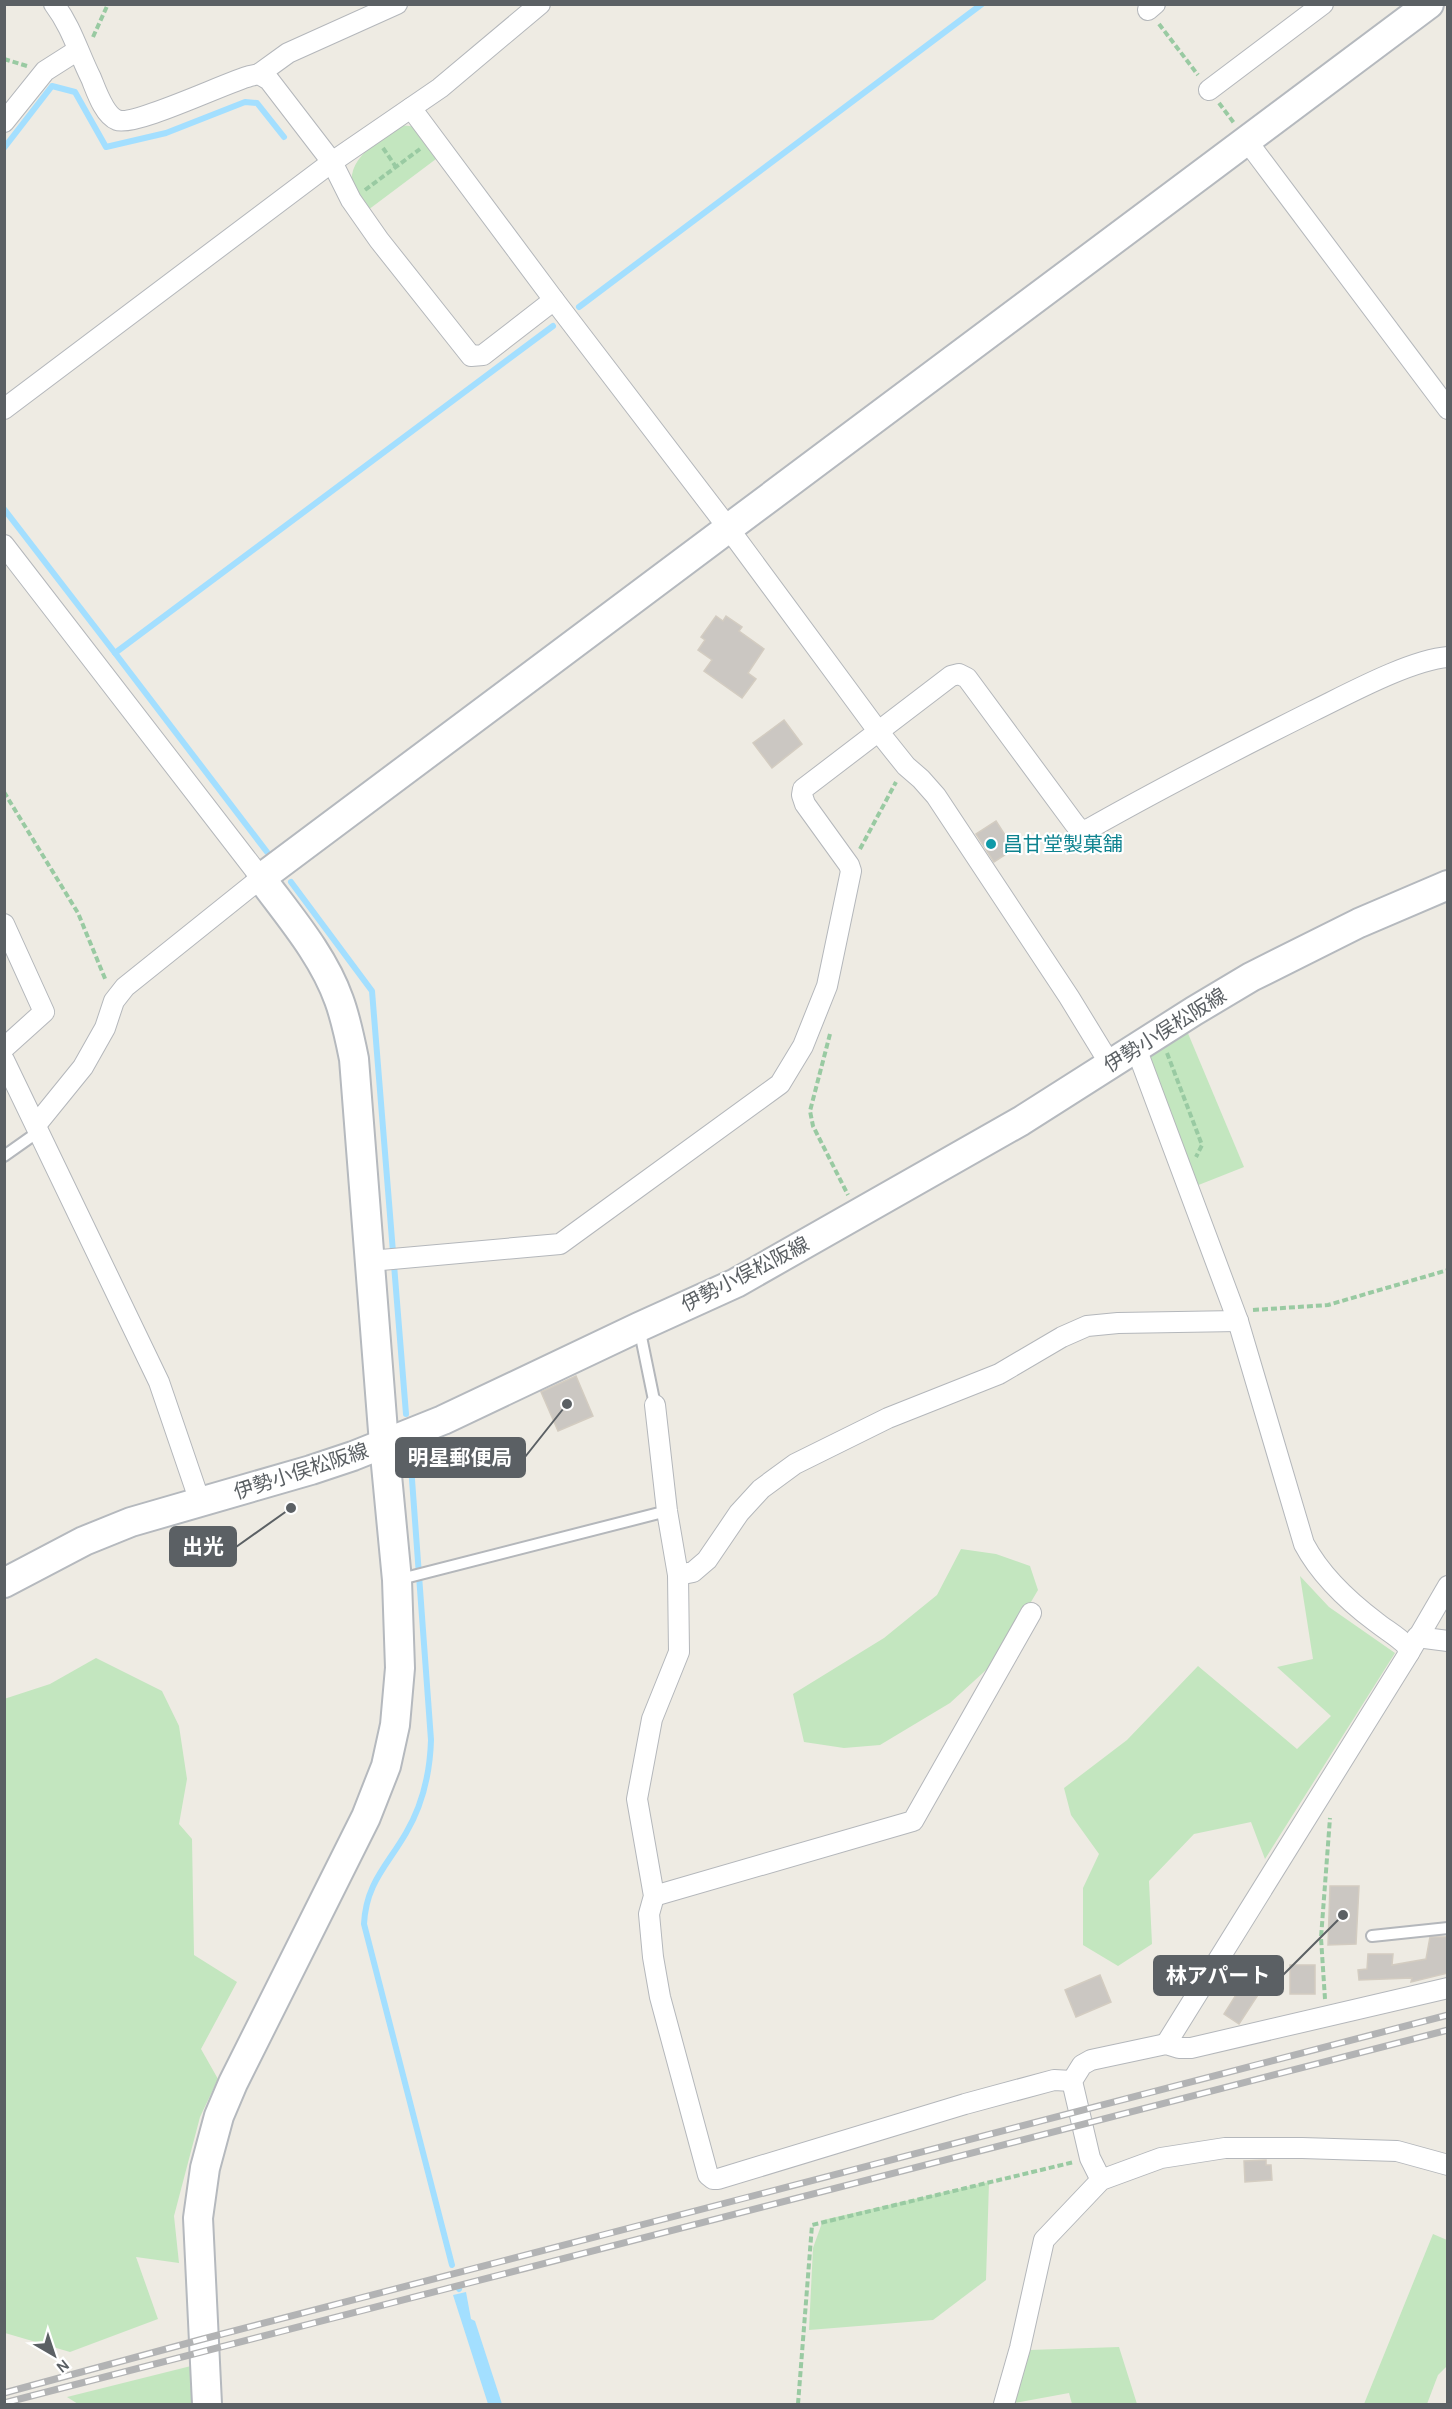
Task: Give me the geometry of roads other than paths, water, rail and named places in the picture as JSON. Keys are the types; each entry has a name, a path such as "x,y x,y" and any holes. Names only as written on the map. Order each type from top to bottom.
{"street":[{"path":"54,4 72,32 78,50 110,116 124,121 157,112 236,80 259,74 288,52 393,5"},
{"path":"4,409 332,162 393,118 440,88 540,4"},
{"path":"1209,90 1323,4"},
{"path":"37,1129 82,1067 105,1028 114,1001 125,987 261,878 1430,4"},
{"path":"4,122 45,71 78,50"},
{"path":"259,74 269,80 283,96 332,162 351,200 379,240 471,356 483,355 554,300"},
{"path":"411,108 729,529 878,731 906,766 921,778 950,817 1069,997 1110,1064"},
{"path":"1247,141 1448,409"},
{"path":"4,545 261,878 311,947 339,999 354,1059 376,1261 384,1444 404,1578 395,1725 386,1766 366,1817 233,2083 219,2116 205,2168 198,2218 207,2404"},
{"path":"376,1261 560,1244 780,1084 803,1046 827,986 851,871 806,804 802,795 803,789 951,676 959,674 967,678 1074,823 1079,829 1087,830 1187,774 1360,687 1434,658 1448,657"},
{"name":"伊勢小俣松阪線","path":"4,1583 84,1541 131,1522 311,1470 443,1420 736,1283 1021,1121 1251,977 1359,923 1448,885"},
{"path":"4,924 44,1012 4,1048"},
{"path":"1147,1040 1181,1166 1237,1317 1304,1544 1311,1558 1348,1600 1406,1645 1448,1641"},
{"path":"4,1060 159,1382 200,1502"},
{"path":"678,1575 693,1572 707,1560 739,1513 753,1497 795,1464 888,1418 999,1374 1062,1337 1087,1326 1237,1317"},
{"path":"655,1405 667,1511 678,1575 679,1652 652,1719 637,1799 654,1896 649,1914 660,1997 708,2175 713,2179 1054,2080 1072,2081"},
{"path":"1166,2044 1324,1791 1448,1586"},
{"path":"654,1896 913,1821 1031,1613"},
{"path":"1101,2180 1090,2158 1072,2081 1075,2072 1091,2060 1166,2044 1179,2048 1191,2048 1448,1988"},
{"path":"1004,2404 1020,2348 1044,2241 1101,2180 1161,2158 1225,2148 1397,2151 1448,2165"}],"lane":[{"path":"4,1156 37,1129"},
{"path":"639,1327 655,1405"},
{"path":"404,1578 667,1511"},
{"path":"1372,1936 1448,1928"}],"water":[{"path":"466,2292 471,2319 475,2321 502,2404 488,2404 453,2295"}],"waterway":[{"path":"579,307 982,4"},
{"path":"4,148 52,86 75,92 106,147 166,133 245,102 257,103 284,137"},
{"path":"267,852 115,653 553,326"},
{"path":"4,509 115,653"},
{"path":"291,882 372,991 406,1414"},
{"path":"410,1452 430,1752 427,1776 417,1811 373,1886 364,1924 452,2265"}],"railway":[{"path":"4,2393 203,2339 1448,2015"},
{"path":"4,2403 1448,2030"}],"place":[{"name":"昌甘堂製菓舗","path":"991,844"},
{"name":"明星郵便局","path":"567,1404"},
{"name":"出光","path":"291,1508"},
{"name":"林アパート","path":"1343,1915"}]}
